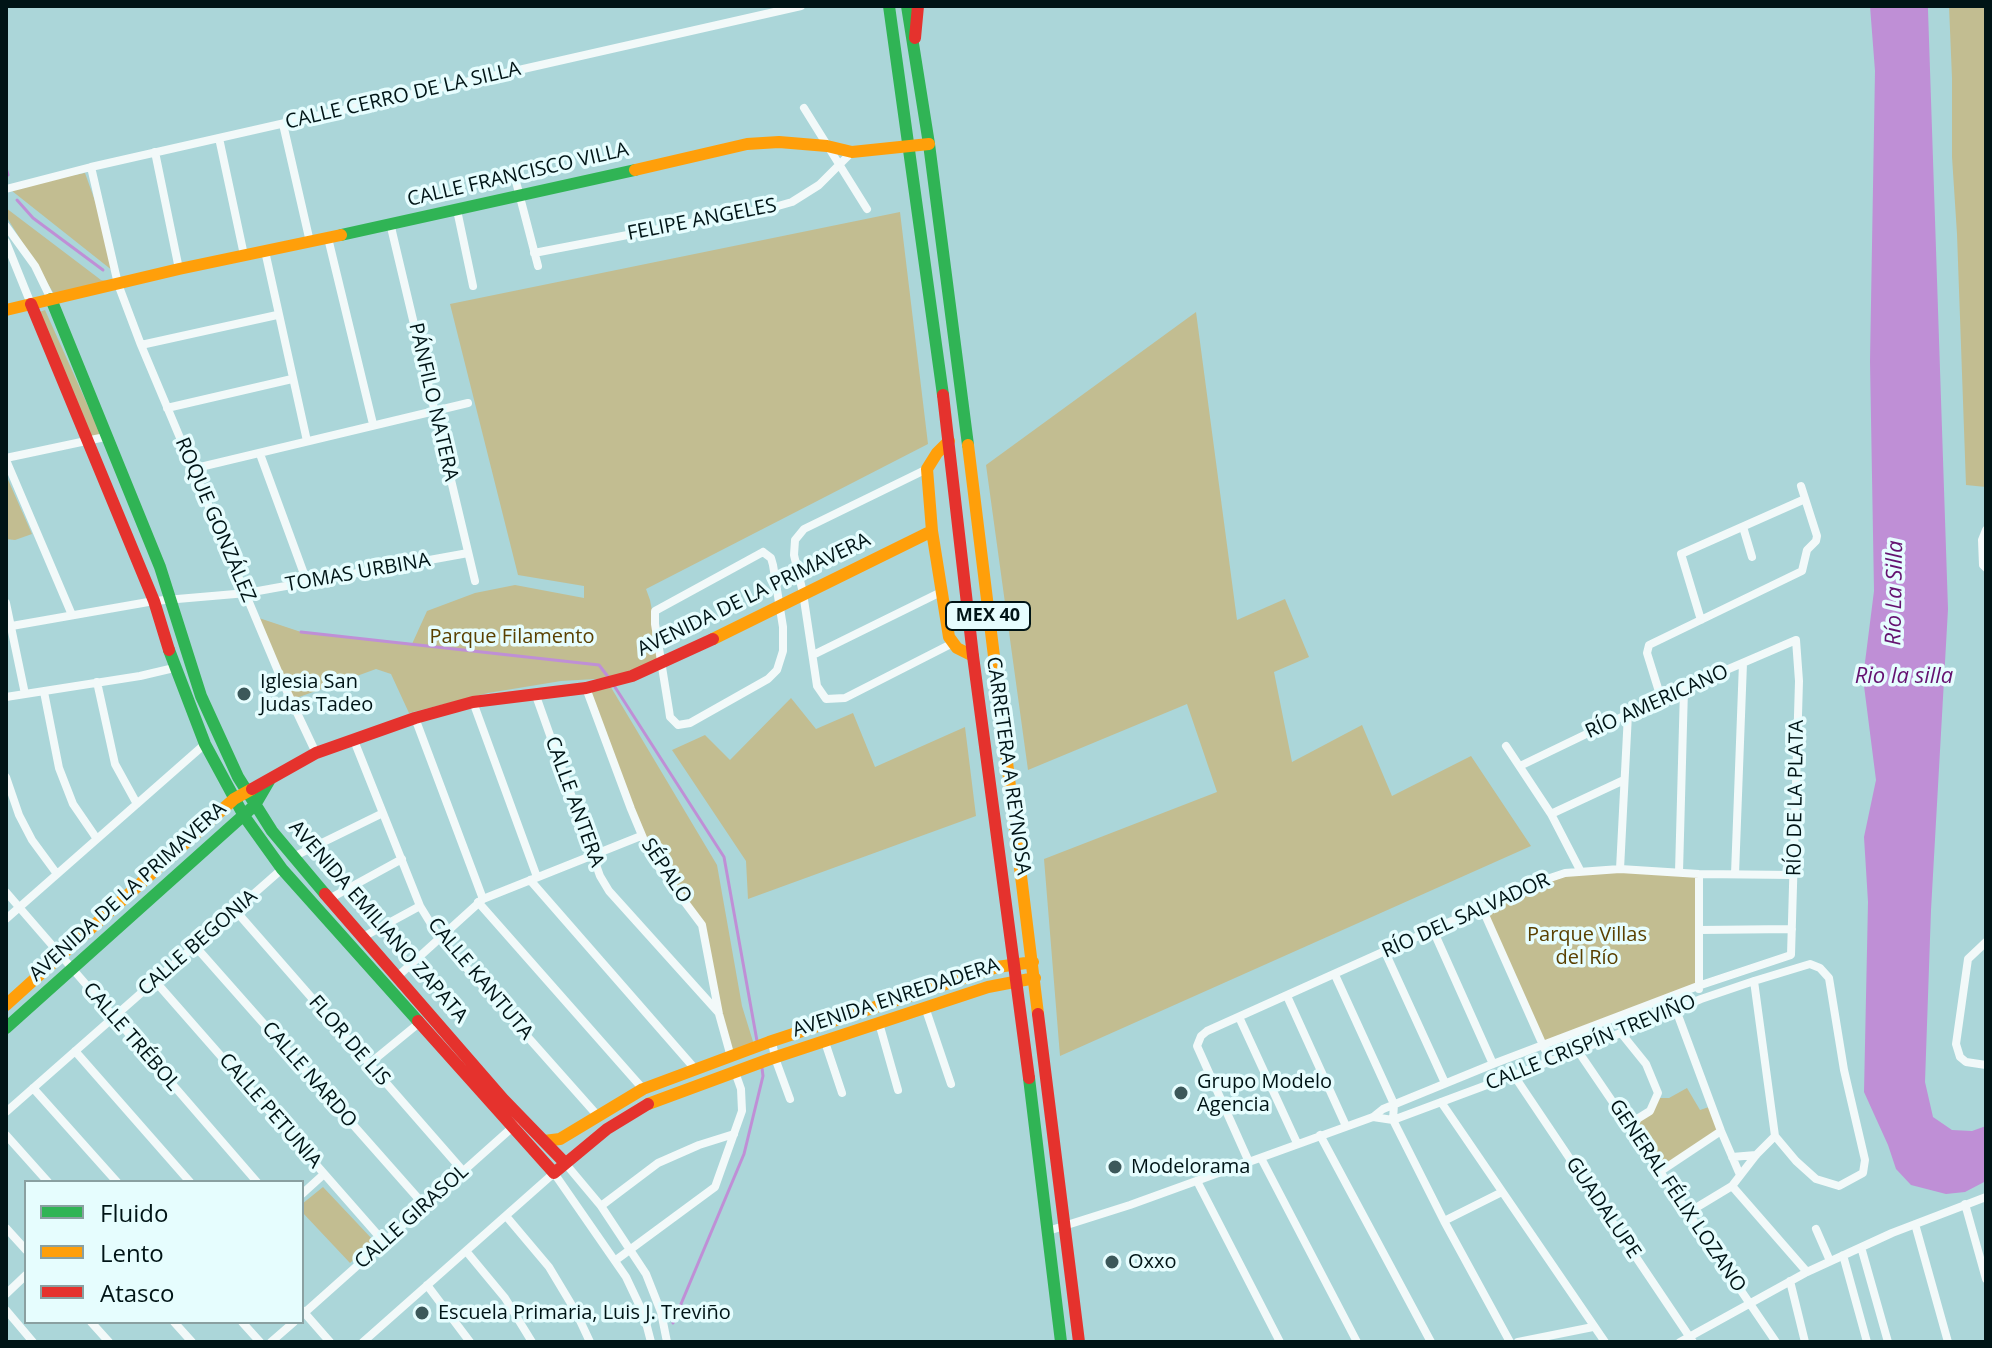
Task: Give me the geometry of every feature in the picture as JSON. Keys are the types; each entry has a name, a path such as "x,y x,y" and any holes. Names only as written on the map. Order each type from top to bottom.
{"street":[{"name":"CALLE CERRO DE LA SILLA","path":"6,189 155,152 801,6"},
{"name":"CARRETERA A REYNOSA","path":"889,6 944,399 973,656 1015,964 1061,1342"},
{"name":"MEX 40","path":"907,6 915,45"},
{"path":"915,45 918,6"},
{"name":"CARRETERA A REYNOSA","path":"915,45 1079,1342"},
{"path":"804,108 867,209"},
{"path":"283,124 310,242"},
{"path":"219,138 244,255"},
{"name":"CALLE FRANCISCO VILLA","path":"6,310 747,144 779,142 827,146 852,152 929,144"},
{"path":"155,152 179,269"},
{"name":"FELIPE ANGELES","path":"534,253 778,206 804,196 852,152"},
{"name":"ROQUE GONZÁLEZ","path":"91,167 118,284 141,345 283,683 316,753"},
{"path":"514,174 538,266"},
{"path":"457,210 473,286"},
{"name":"PÁNFILO NATERA","path":"390,223 475,581"},
{"name":"AVENIDA EMILIANO ZAPATA","path":"6,226 35,266 51,299 160,567 201,696 246,790 293,857 398,976 554,1173 616,1260 644,1315 651,1342"},
{"path":"328,238 373,424"},
{"name":"AVENIDA EMILIANO ZAPATA","path":"6,242 154,601 174,668 205,744 244,816 282,869 419,1023 517,1124 544,1141 601,1206 631,1250 653,1291 667,1342"},
{"path":"265,251 307,441"},
{"path":"141,345 277,315"},
{"path":"167,408 292,379"},
{"path":"944,399 952,426 968,447"},
{"path":"192,469 468,403"},
{"path":"72,615 6,459 105,437"},
{"path":"949,441 927,469 804,529 795,540 794,555 817,686 826,699 845,698 953,643"},
{"path":"260,454 307,582"},
{"path":"927,469 932,531 947,632 953,643 973,656"},
{"path":"1661,698 1647,649 1649,645 1802,571 1807,550 1817,536 1801,486"},
{"path":"1701,620 1681,554 1805,499"},
{"path":"1743,527 1752,557"},
{"path":"1986,530 1982,540 1983,565 1986,568"},
{"name":"AVENIDA DE LA PRIMAVERA","path":"6,1005 234,799 316,753 353,738 473,702 586,688 632,676 662,665 932,531"},
{"path":"763,552 773,565 783,605 784,640 777,670 768,679 690,723 678,725 670,717 653,616 655,611 763,552"},
{"name":"TOMAS URBINA","path":"8,626 154,601 247,593 468,553"},
{"path":"813,655 941,592"},
{"path":"6,603 8,626 25,694"},
{"name":"RÍO AMERICANO","path":"1520,766 1661,698 1796,640"},
{"name":"RÍO DE LA PLATA","path":"1791,955 1799,681 1796,640"},
{"path":"1735,874 1743,663"},
{"path":"6,697 174,668"},
{"path":"97,682 115,764 137,804"},
{"name":"SÉPALO","path":"586,688 651,857 702,925 719,1014 737,1054"},
{"path":"1679,872 1684,689"},
{"path":"44,692 59,768 73,804 97,839"},
{"name":"CALLE ANTERA","path":"535,693 600,876 621,906 719,1014"},
{"path":"473,702 533,878 696,1070"},
{"path":"1620,869 1628,714"},
{"path":"415,718 481,901 643,1089"},
{"name":"CALLE KANTUTA","path":"353,738 420,906 439,937 597,1115"},
{"path":"6,919 205,744"},
{"path":"1506,746 1551,814 1580,870"},
{"path":"6,777 19,815 32,840 57,874"},
{"path":"1551,814 1624,780"},
{"name":"AVENIDA DE LA PRIMAVERA","path":"6,1028 244,816 255,805 269,781"},
{"path":"293,857 383,813"},
{"path":"398,976 481,901 641,836"},
{"path":"329,899 402,859"},
{"name":"CALLE BEGONIA","path":"6,1112 282,869"},
{"name":"RÍO DEL SALVADOR","path":"1249,1162 1197,1046 1201,1036 1541,881 1580,870 1794,875"},
{"path":"1699,874 1698,986 1701,999"},
{"name":"CALLE TRÉBOL","path":"6,892 255,1180"},
{"path":"363,937 420,906"},
{"path":"1482,908 1550,1061"},
{"name":"FLOR DE LIS","path":"235,910 463,1171"},
{"path":"1699,930 1792,929"},
{"path":"1433,930 1493,1064"},
{"path":"1986,942 1968,959 1956,1044 1960,1057 1966,1062 1986,1065"},
{"name":"CALLE NARDO","path":"195,946 424,1205"},
{"path":"1385,952 1445,1083"},
{"name":"CALLE CRISPÍN TREVIÑO","path":"1048,1231 1373,1117 1394,1104 1493,1064 1698,986 1791,955"},
{"name":"AVENIDA ENREDADERA","path":"544,1141 560,1139 643,1089 737,1054 997,967 1033,962"},
{"name":"CALLE CRISPÍN TREVIÑO","path":"1373,1117 1393,1120 1578,1051 1701,999 1810,964 1820,968 1829,978 1844,1070 1865,1160 1864,1170 1858,1177 1839,1186 1831,1185 1808,1173 1775,1136"},
{"path":"1335,975 1394,1104 1393,1120 1510,1342"},
{"name":"AVENIDA ENREDADERA","path":"554,1173 607,1129 643,1106 772,1058 925,1007 1017,980 1035,978"},
{"name":"CALLE PETUNIA","path":"155,981 384,1242"},
{"path":"1689,1212 1732,1186 1775,1136 1754,981"},
{"path":"1287,996 1346,1126"},
{"path":"925,1007 951,1084"},
{"path":"1676,1010 1740,1175"},
{"path":"1239,1017 1297,1143"},
{"path":"369,1064 419,1023"},
{"path":"879,1023 898,1090"},
{"path":"1621,1033 1646,1064 1658,1093 1650,1111 1629,1124"},
{"path":"770,1042 772,1058 790,1099"},
{"path":"825,1042 842,1093"},
{"path":"75,1051 188,1180"},
{"name":"GENERAL FÉLIX LOZANO","path":"1578,1051 1776,1342"},
{"path":"616,1260 715,1187 743,1105 742,1069 737,1054"},
{"name":"GUADALUPE","path":"1513,1074 1691,1340"},
{"path":"33,1088 115,1180"},
{"path":"1441,1102 1605,1342"},
{"name":"CALLE GIRASOL","path":"304,1311 517,1124"},
{"path":"1661,1171 1721,1131"},
{"path":"601,1206 658,1163 734,1134"},
{"path":"6,1135 46,1180"},
{"path":"1320,1135 1431,1342"},
{"path":"1732,1157 1756,1155"},
{"path":"1261,1158 1357,1342"},
{"path":"363,1342 554,1173"},
{"path":"304,1192 324,1174"},
{"path":"1197,1181 1280,1342"},
{"path":"1732,1186 1807,1272"},
{"path":"1444,1221 1502,1192"},
{"path":"1680,1342 1691,1340 1749,1304 1830,1261 1986,1197"},
{"path":"1965,1204 1986,1279"},
{"path":"506,1216 549,1267 590,1342"},
{"path":"1915,1224 1948,1342"},
{"path":"6,1228 24,1248"},
{"path":"1816,1229 1830,1261"},
{"path":"1861,1247 1888,1342"},
{"path":"466,1251 505,1298 532,1342"},
{"path":"1843,1255 1867,1342"},
{"path":"6,1294 24,1277"},
{"path":"1790,1281 1805,1342"},
{"path":"427,1285 470,1342"},
{"path":"6,1310 33,1342"},
{"path":"304,1313 330,1342"},
{"path":"93,1324 109,1342"},
{"path":"176,1324 192,1342"},
{"path":"244,1324 260,1342"},
{"path":"271,1342 292,1324"},
{"path":"1518,1342 1593,1327"}],"green space":[{"path":"1949,6 1986,6 1986,487 1966,485"},
{"path":"85,173 115,257 113,271 7,187"},
{"path":"6,208 101,280 115,282 56,297 6,216"},
{"name":"Parque Filamento","path":"900,212 928,444 646,589 661,658 613,678 561,681 488,693 409,713 391,674 376,669 291,700 256,617 301,632 412,644 427,611 475,593 515,585 584,598 584,586 518,575 450,304"},
{"path":"45,310 101,435 84,440 32,315"},
{"path":"1196,312 1237,620 1285,599 1309,657 1274,672 1292,762 1362,725 1392,796 1471,756 1531,846 1060,1056 1044,859 1217,792 1187,704 1028,770 986,465"},
{"path":"6,475 32,534 15,540 6,539"},
{"path":"609,684 717,865 742,1006 755,1048 731,1057 705,933 651,857 586,688"},
{"path":"791,698 816,729 853,713 875,767 965,727 976,816 748,899 746,861 672,750 705,735 730,760"},
{"name":"Parque Villas del Río","path":"1580,870 1699,874 1698,986 1543,1045 1482,908"},
{"path":"1687,1088 1700,1110 1712,1106 1721,1131 1661,1171 1629,1124 1645,1115 1658,1098 1669,1098"},
{"path":"323,1187 374,1241 350,1263 304,1214 304,1202"}],"water":[{"name":"Rio la silla","path":"1870,6 1928,6 1948,609 1925,1082 1933,1117 1952,1130 1972,1131 1986,1126 1986,1181 1965,1192 1946,1194 1911,1185 1896,1169 1864,1092 1868,902 1864,837 1876,780 1863,678 1874,591 1870,361 1875,71"}],"waterway":[{"path":"6,168 8,175"},
{"path":"17,200 33,218 103,270"},
{"path":"301,632 599,665 609,678"},
{"path":"613,684 724,857 757,1041"},
{"path":"673,1323 744,1154 763,1076 762,1068"}],"traffic: fast":[{"path":"889,6 943,395"},
{"path":"907,6 929,144 968,445"},
{"path":"341,235 635,170"},
{"path":"51,299 160,567 201,696 238,777 272,831 325,894"},
{"path":"169,650 205,744 244,816 282,869 418,1021"},
{"path":"6,1028 255,805 269,781"},
{"path":"1029,1078 1061,1342"}],"traffic: slow":[{"path":"635,170 747,144 779,142 827,146 852,152 929,144"},
{"path":"6,310 341,235"},
{"path":"949,441 927,469 932,531 949,637 957,648 973,656"},
{"path":"968,445 1038,1014"},
{"path":"713,639 932,531"},
{"path":"6,1005 234,799 252,789"},
{"path":"544,1141 560,1139 643,1089 769,1042 997,967 1033,962"},
{"path":"648,1104 770,1059 988,987 1035,978"}],"traffic: jam":[{"path":"915,38 918,6"},
{"path":"31,304 154,601 169,650"},
{"path":"943,395 973,656 1029,1078"},
{"path":"252,789 316,753 415,718 473,702 586,688 632,676 713,639"},
{"path":"325,894 503,1099 565,1163"},
{"path":"1038,1014 1079,1342"},
{"path":"418,1021 554,1173 607,1129 648,1104"}],"place":[{"name":"Iglesia San Judas Tadeo","path":"244,694"},
{"name":"Grupo Modelo Agencia","path":"1181,1093"},
{"name":"Modelorama","path":"1115,1167"},
{"name":"Oxxo","path":"1112,1262"},
{"name":"Escuela Primaria, Luis J. Treviño","path":"422,1313"}],"water label":[{"name":"Río La Silla","path":"1895,593"}]}
